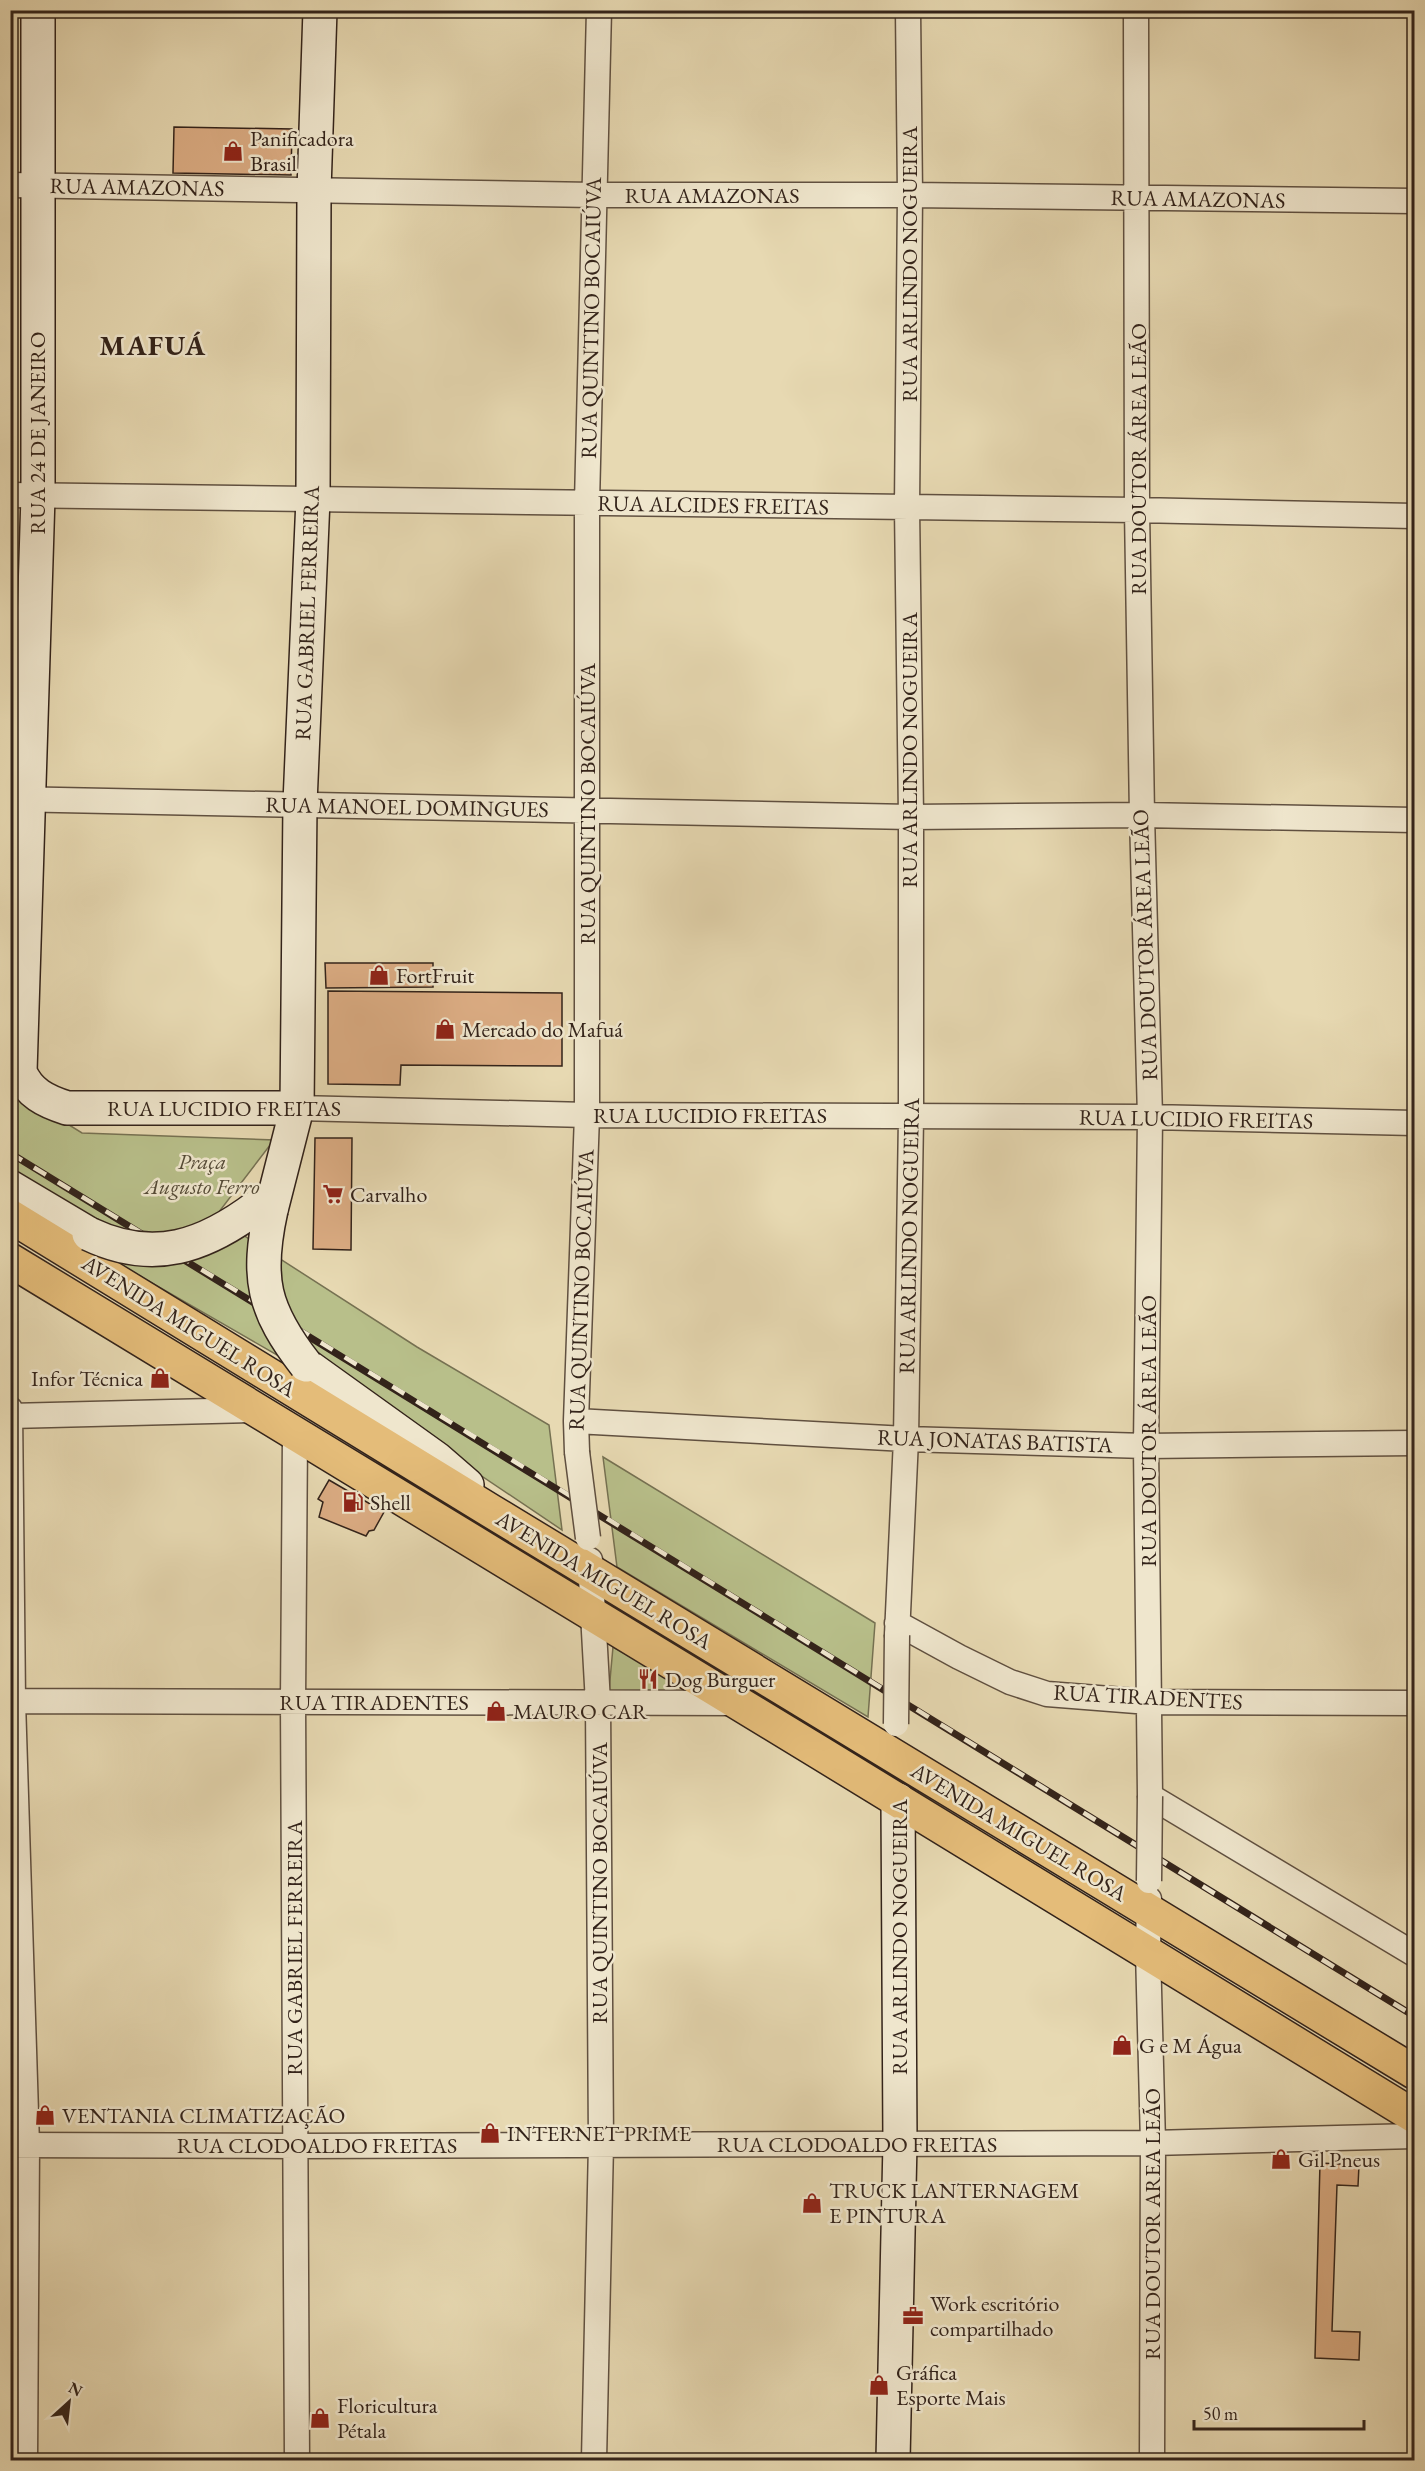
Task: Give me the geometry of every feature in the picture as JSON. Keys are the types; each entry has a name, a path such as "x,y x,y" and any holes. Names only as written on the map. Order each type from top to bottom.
{"main road":[{"name":"AVENIDA MIGUEL ROSA","path":"10,1215 896,1758 1149,1895 1414,2072"},
{"name":"AVENIDA MIGUEL ROSA","path":"10,1260 252,1410 1148,1951 1414,2116"}],"street":[{"name":"RUA 24 DE JANEIRO","path":"20,1072 24,186 38,10"},
{"name":"RUA GABRIEL FERREIRA","path":"320,10 314,190 313,499 300,803 297,1108 268,1201 262,1254 262,1278 276,1321 306,1365 436,1459 462,1480 491,1511"},
{"name":"RUA QUINTINO BOCAIÚVA","path":"594,2460 601,2144 598,1703 588,1538 577,1452 576,1421 587,1114 587,503 599,10"},
{"name":"RUA ARLINDO NOGUEIRA","path":"892,2460 900,2143 897,1629 906,1439 911,1116 911,817 907,507 910,195 908,10"},
{"name":"RUA DOUTOR ÁREA LEÃO","path":"1136,10 1137,510 1150,1117 1146,1446 1150,1796 1148,1951"},
{"name":"RUA AMAZONAS","path":"24,186 593,195 910,195 1414,201"},
{"name":"RUA ALCIDES FREITAS","path":"24,495 1137,510 1414,516"},
{"name":"RUA MANOEL DOMINGUES","path":"20,799 911,817 1142,815 1414,820"},
{"name":"RUA LUCIDIO FREITAS","path":"20,1072 26,1085 44,1100 67,1108 297,1108 587,1114 1150,1117 1414,1123"},
{"path":"10,1187 105,1242 123,1246 165,1249 187,1246 227,1228 268,1201"},
{"path":"10,1409 12,1701 25,2460"},
{"path":"11,1416 252,1410"},
{"name":"RUA JONATAS BATISTA","path":"576,1421 906,1439 1146,1446 1414,1443"},
{"name":"RUA GABRIEL FERREIRA","path":"295,1435 292,1702 297,2460"},
{"name":"RUA TIRADENTES","path":"897,1629 1010,1682 1047,1694 1149,1702 1414,1703"},
{"name":"RUA TIRADENTES","path":"12,1701 736,1702"},
{"path":"1150,1796 1414,1954"},
{"name":"RUA DOUTOR AREA LEÃO","path":"1148,1951 1153,2143 1152,2460"},
{"name":"RUA CLODOALDO FREITAS","path":"19,2145 1153,2143 1414,2136"}],"green space":[{"name":"Praça Augusto Ferro","path":"10,1094 53,1115 82,1133 274,1140 215,1217 417,1347 549,1425 562,1530 333,1376 308,1353 277,1355 107,1257 11,1174"},
{"path":"603,1457 875,1623 868,1717 617,1567"},
{"path":"613,1647 674,1681 674,1689 669,1692 609,1691"}],"building":[{"name":"Panificadora Brasil","path":"174,127 292,129 291,175 173,173"},
{"name":"FortFruit","path":"325,963 433,963 433,987 326,988"},
{"name":"Mercado do Mafuá","path":"328,991 562,993 562,1066 401,1065 400,1085 328,1084"},
{"name":"Carvalho","path":"315,1138 352,1138 351,1250 313,1249"},
{"path":"329,1480 384,1512 374,1530 369,1531 366,1536 319,1517 323,1502 318,1499"},
{"path":"1320,2163 1359,2165 1358,2186 1337,2185 1332,2331 1360,2332 1359,2360 1315,2358"}],"railway":[{"path":"10,1153 1414,2016"}],"place":[{"name":"Panificadora Brasil","path":"233,151"},
{"name":"FortFruit","path":"379,975"},
{"name":"Mercado do Mafuá","path":"445,1029"},
{"name":"Carvalho","path":"333,1194"},
{"name":"Infor Técnica","path":"160,1378"},
{"name":"Shell","path":"353,1502"},
{"name":"Dog Burguer","path":"648,1679"},
{"name":"MAURO CAR","path":"496,1711"},
{"name":"G e M Água","path":"1122,2045"},
{"name":"VENTANIA CLIMATIZAÇÃO","path":"45,2115"},
{"name":"INTERNET PRIME","path":"490,2133"},
{"name":"Gil Pneus","path":"1281,2159"},
{"name":"TRUCK LANTERNAGEM E PINTURA","path":"812,2203"},
{"name":"Work escritório compartilhado","path":"913,2316"},
{"name":"Gráfica Esporte Mais","path":"879,2385"},
{"name":"Floricultura Pétala","path":"320,2418"}],"district":[{"name":"MAFUÁ","path":"153,345"}]}
